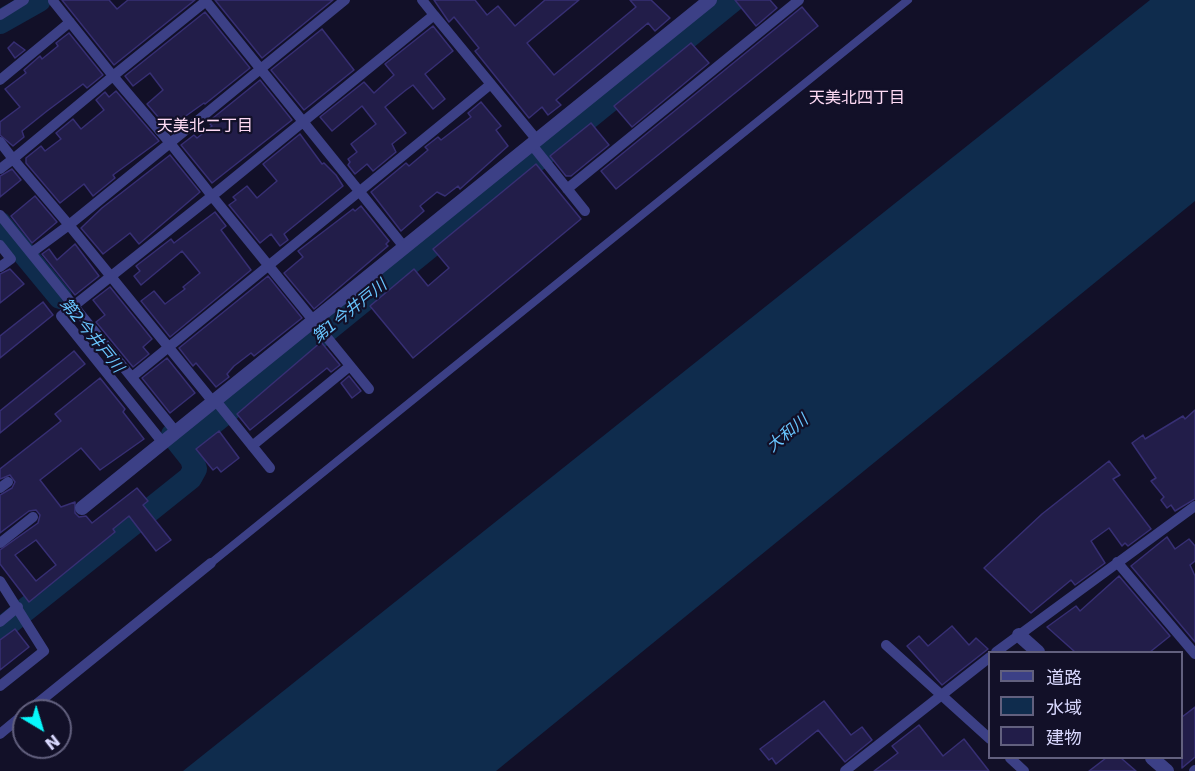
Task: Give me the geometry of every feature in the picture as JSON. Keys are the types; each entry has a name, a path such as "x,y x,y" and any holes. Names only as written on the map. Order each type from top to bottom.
{"street":[{"path":"0,15 12,3 24,0"},
{"path":"31,254 345,0"},
{"path":"422,0 491,84 585,211"},
{"path":"82,508 315,323 710,0"},
{"path":"567,188 786,5 799,0"},
{"path":"43,699 908,0"},
{"path":"54,1 369,389"},
{"path":"0,170 206,1 405,248"},
{"path":"164,442 61,316 434,15"},
{"path":"0,80 70,22"},
{"path":"132,377 491,84"},
{"path":"0,142 270,468"},
{"path":"0,215 176,433"},
{"path":"0,245 11,258 0,267"},
{"path":"252,445 350,365"},
{"path":"997,651 1195,506"},
{"path":"0,543 33,517"},
{"path":"1117,562 1195,654"},
{"path":"0,580 44,651 0,686"},
{"path":"0,622 18,608"},
{"path":"1019,635 1037,651"},
{"path":"886,645 988,737"},
{"path":"845,771 988,659"},
{"path":"0,734 12,724"},
{"path":"1011,759 1022,770"},
{"path":"1153,759 1167,771"}],"water":[{"name":"大和川","path":"1150,0 1195,0 1195,201 496,771 183,771"}],"building":[{"path":"62,0 109,0 117,9 128,0 195,0 114,65"},
{"path":"215,0 333,0 262,58"},
{"path":"434,0 475,0 487,15 498,6 515,26 545,0 579,0 527,43 554,75 636,7 630,0 651,0 670,18 655,31 648,23 556,100 561,105 548,115 542,107 529,118 475,51 479,48 454,17 449,22"},
{"path":"735,0 770,0 777,8 756,26"},
{"path":"802,7 818,26 616,189 601,171"},
{"path":"205,12 250,68 205,104 183,118 185,121 171,132 147,104 163,90 150,73 133,86 125,76"},
{"path":"433,26 453,51 425,74 445,99 433,109 413,85 385,107 406,133 392,144 396,152 373,171 367,164 355,174 348,165 350,162 348,159 357,152 351,144 376,124 362,106 332,131 320,117 364,82 374,93 394,75 385,64"},
{"path":"322,29 354,70 304,110 271,70"},
{"path":"69,33 103,75 87,88 83,84 47,111 22,131 24,137 13,146 0,135 0,122 20,107 5,89 26,73 24,70 40,56 42,59 58,46 56,43"},
{"path":"14,42 25,50 15,58 8,48"},
{"path":"691,43 709,63 632,127 614,106"},
{"path":"260,80 292,120 212,183 181,145 194,135 197,138 212,126 210,124 215,120 213,118"},
{"path":"116,91 159,141 113,175 115,178 93,196 84,184 60,203 26,163 26,158 41,146 45,151 61,139 56,133 73,119 81,129 104,110 96,100 105,92 109,97"},
{"path":"481,102 501,126 496,130 508,146 460,189 458,186 445,196 437,192 420,206 424,211 401,231 371,192 406,163 409,166 428,150 425,147 438,137 441,140 471,117 468,113"},
{"path":"591,123 609,145 571,176 566,176 550,156"},
{"path":"300,134 322,164 324,163 336,175 343,186 284,234 288,240 280,246 271,234 260,243 229,205 236,200 233,197 247,186 257,198 277,181 263,164"},
{"path":"170,155 200,192 139,244 130,233 103,254 81,228 102,208"},
{"path":"536,164 581,219 413,358 370,306 414,269 428,286 449,268 433,249"},
{"path":"12,169 21,180 0,197 0,176"},
{"path":"35,196 57,222 32,243 11,216"},
{"path":"361,206 389,241 386,244 388,246 314,309 284,273 303,257 298,251 353,209 355,211"},
{"path":"215,212 226,226 221,230 251,270 170,337 141,301 154,291 165,304 185,289 183,287 200,273 182,251 141,285 134,276 140,271 136,266 171,239 174,243"},
{"path":"75,244 99,276 75,295 42,254 49,249 57,260"},
{"path":"10,269 24,284 0,303 0,274"},
{"path":"268,276 302,318 254,356 251,353 234,366 227,374 229,377 216,387 196,363 193,366 179,348"},
{"path":"110,287 152,339 143,347 149,354 133,367 96,322 105,315 93,300"},
{"path":"43,302 53,315 0,358 0,336"},
{"path":"321,342 340,365 331,372 327,368 250,430 237,414"},
{"path":"74,351 85,364 0,433 0,411"},
{"path":"167,358 195,393 170,413 142,378"},
{"path":"349,376 361,391 352,398 341,383"},
{"path":"100,378 125,409 123,412 144,439 100,470 81,448 40,480 61,507 75,502 75,513 79,517 86,516 92,523 137,488 148,501 143,505 171,540 156,551 129,516 113,529 115,532 29,602 0,564 0,550 38,523 40,515 36,510 29,511 0,533 0,495 12,488 15,482 10,475 0,479 0,469 61,421 55,414","holes":["36,540 56,565 36,581 15,555"]},
{"path":"1195,410 1195,499 1175,511 1171,505 1167,508 1161,500 1164,497 1151,481 1156,478 1132,443 1143,435 1145,439 1183,416 1185,419"},
{"path":"219,431 239,458 221,472 217,467 213,470 196,449"},
{"path":"1109,461 1120,475 1113,479 1151,529 1128,546 1125,543 1122,546 1109,528 1091,541 1105,563 1075,585 1071,580 1031,613 984,568 1042,514"},
{"path":"1167,537 1175,549 1189,539 1195,546 1195,561 1190,565 1195,576 1195,642 1131,566"},
{"path":"1119,576 1170,636 1151,651 1074,651 1047,627 1076,606 1080,611"},
{"path":"952,626 969,645 976,638 988,649 942,685 907,646 919,636 928,646"},
{"path":"15,629 29,647 0,670 0,640"},
{"path":"824,701 851,735 862,727 872,740 845,762 818,730 776,764 772,758 769,760 760,749"},
{"path":"1195,707 1195,757 1182,768 1183,759 1183,716"},
{"path":"919,725 943,756 964,739 989,771 874,771 898,753 892,746"},
{"path":"1105,759 1122,759 1136,771 1089,771"}],"waterway":[{"name":"第2今井戸川","path":"0,22 39,0"},
{"name":"第1今井戸川","path":"183,447 733,0"},
{"name":"第2今井戸川","path":"0,224 60,297"},
{"name":"第1今井戸川","path":"0,630 190,478 195,469 192,459 173,435"}],"district":[{"name":"天美北四丁目","path":"857,99"},
{"name":"天美北二丁目","path":"205,127"}]}
